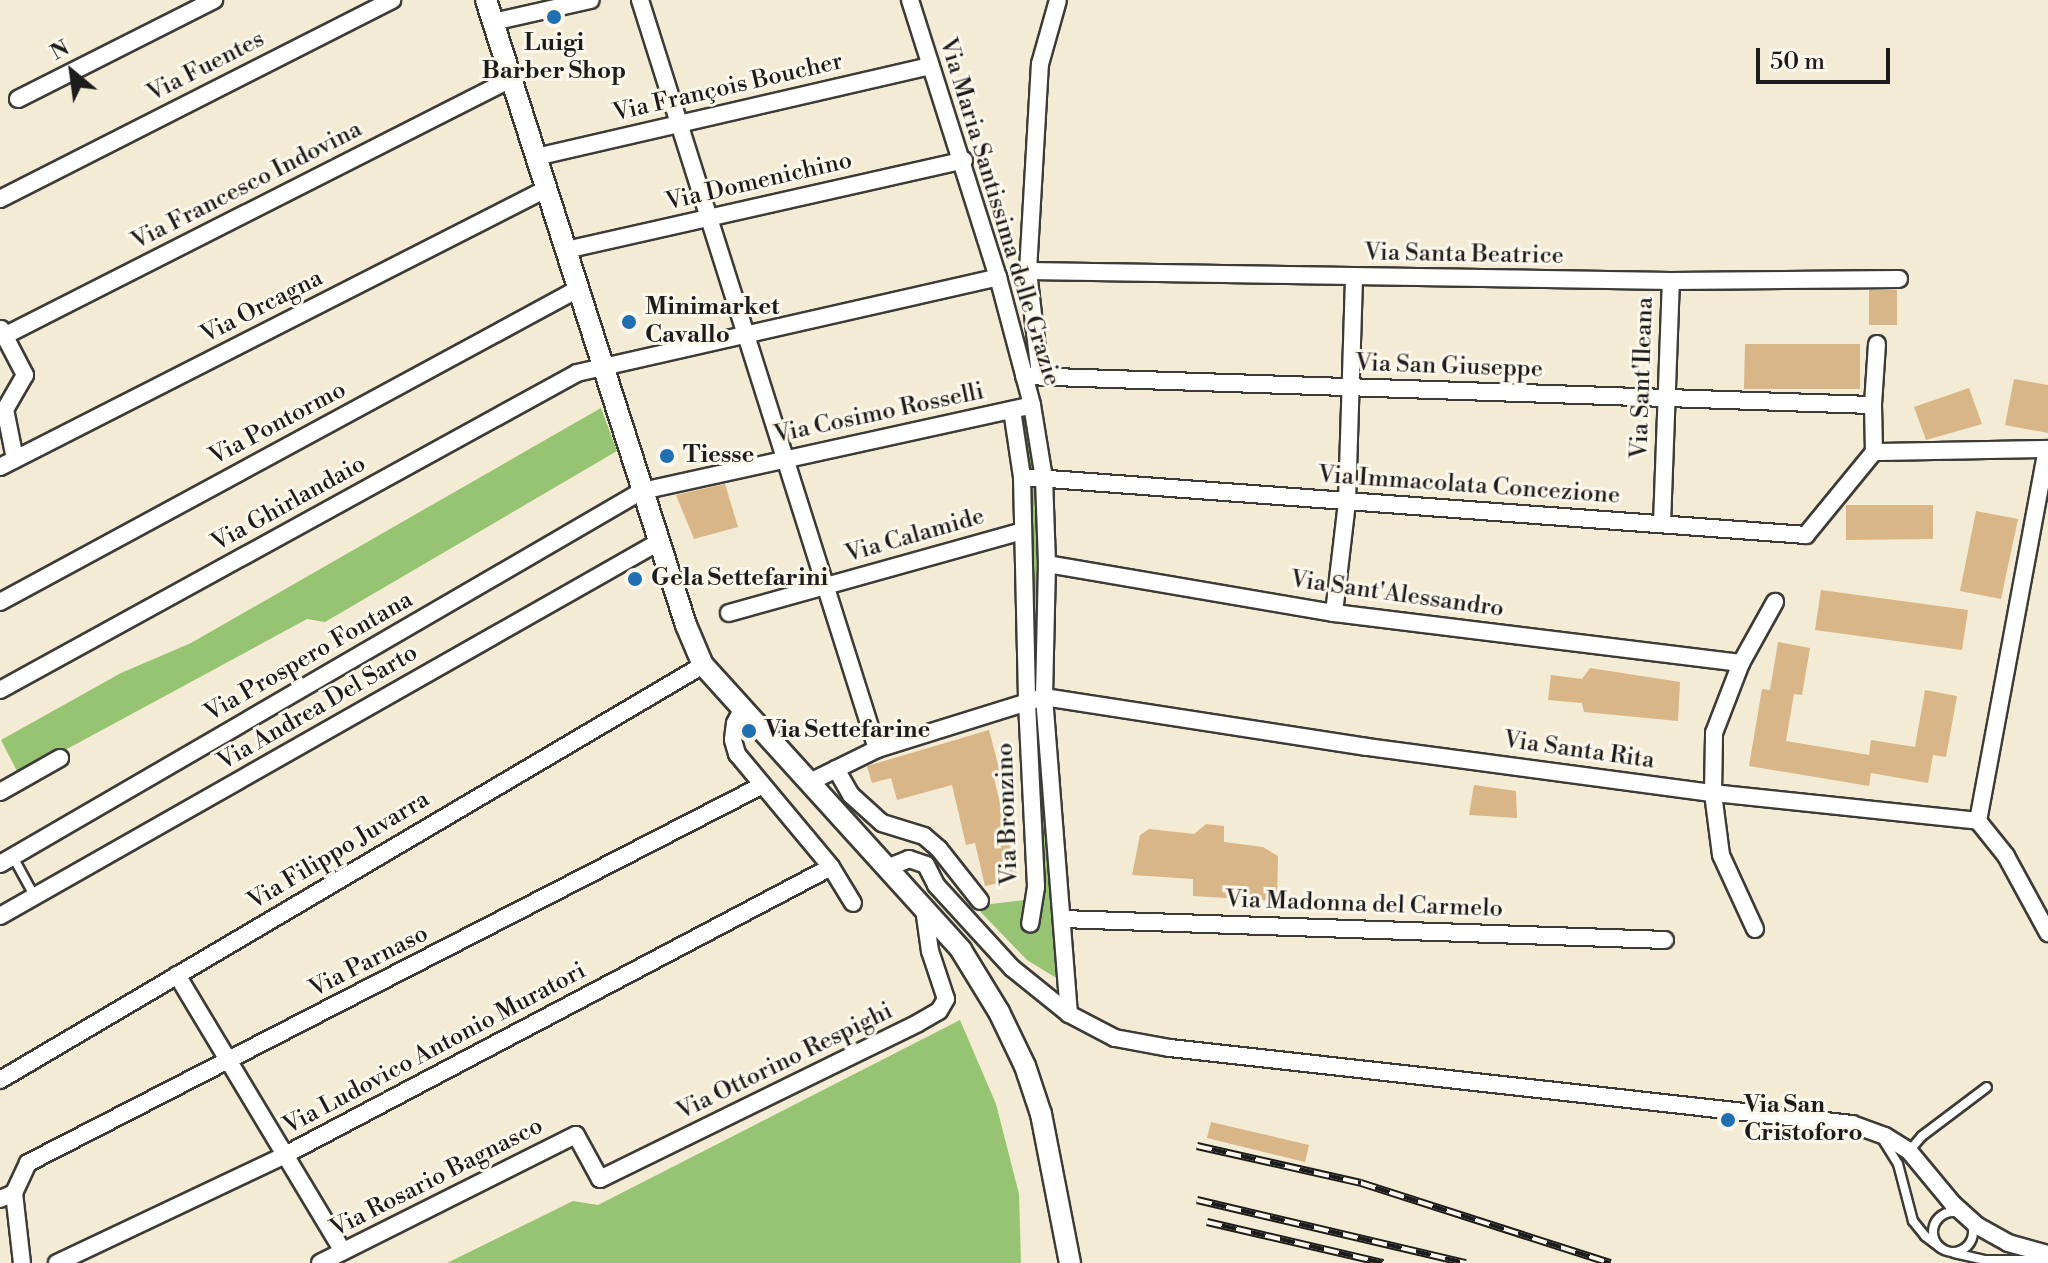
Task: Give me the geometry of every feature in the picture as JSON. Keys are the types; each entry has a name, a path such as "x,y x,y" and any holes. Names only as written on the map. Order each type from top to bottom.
{"street":[{"path":"18,99 214,0"},
{"name":"Via Fuentes","path":"0,199 392,0"},
{"path":"486,0 642,491 703,665 961,950 999,1012 1025,1066 1041,1114 1070,1263"},
{"path":"493,22 591,0"},
{"path":"640,0 877,749"},
{"name":"Via Maria Santissima delle Grazie","path":"910,0 1032,376"},
{"name":"Via Maria Santissima delle Grazie","path":"1058,0 1040,64 1028,271 1032,405 1044,478 1047,564 1044,697 1069,1014"},
{"name":"Via François Boucher","path":"536,157 931,66"},
{"name":"Via Francesco Indovina","path":"2,332 511,79"},
{"name":"Via Domenichino","path":"566,250 964,160"},
{"name":"Via Orcagna","path":"8,463 546,189"},
{"name":"Via Santa Beatrice","path":"1028,271 1671,281 1899,279"},
{"name":"Via Ghirlandaio","path":"0,690 577,373 603,364 998,277"},
{"path":"1334,613 1347,502 1353,388 1354,278"},
{"name":"Via Sant'Ileana","path":"1662,524 1671,281"},
{"name":"Via Pontormo","path":"0,602 578,289"},
{"path":"2,332 25,375 5,409 8,463"},
{"path":"1877,344 1874,452 2047,449 1978,821 2006,856 2048,933"},
{"name":"Via San Giuseppe","path":"1032,376 1873,405"},
{"name":"Via Cosimo Rosselli","path":"642,491 1032,405"},
{"name":"Via Maria Santissima delle Grazie","path":"1012,410 1022,477 1027,702"},
{"name":"Via Immacolata Concezione","path":"1022,477 1806,535 1874,452"},
{"name":"Via Prospero Fontana","path":"6,860 642,491"},
{"name":"Via Calamide","path":"729,613 1022,531"},
{"name":"Via Andrea Del Sarto","path":"0,916 659,542"},
{"name":"Via Sant'Alessandro","path":"1047,564 1334,613 1741,663"},
{"path":"1755,929 1721,855 1713,793 1714,733 1741,663 1775,602"},
{"name":"Via Filippo Juvarra","path":"0,1080 703,665"},
{"name":"Via Santa Rita","path":"1044,697 1367,747 1713,793 1978,821"},
{"name":"Via Bronzino","path":"808,783 877,749 1044,697"},
{"name":"Via Bronzino","path":"1027,702 1036,887 1030,924"},
{"path":"742,710 735,723 733,740 737,754 831,867 853,903"},
{"path":"0,792 60,758"},
{"path":"836,769 851,795 882,823 924,836 939,849 980,901"},
{"name":"Via Parnaso","path":"22,1263 7,1196 28,1163 761,786"},
{"path":"887,868 909,859 926,865 936,885 1012,968 1069,1014 1115,1038 1170,1048 1867,1129 1897,1141 1909,1151 1964,1215 2008,1243 2048,1257"},
{"name":"Via Ludovico Antonio Muratori","path":"57,1263 285,1155 831,867"},
{"name":"Via Ottorino Respighi","path":"576,1135 600,1179 939,1011 946,999 944,984 930,951 924,909"},
{"name":"Via Madonna del Carmelo","path":"1062,919 1665,940"},
{"path":"177,975 343,1251"},
{"name":"Via Rosario Bagnasco","path":"320,1263 576,1135"}],"lane":[{"path":"6,860 35,897"},
{"path":"1909,1151 1922,1136 1987,1087"},
{"path":"1867,1129 1894,1155 1913,1221 1925,1236 1944,1249 1984,1260 2048,1257"},
{"path":"1951,1212 1964,1215 1971,1225 1969,1243 1959,1250 1944,1249 1934,1237 1938,1218 1951,1212"}],"green space":[{"path":"601,408 617,451 325,622 307,619 19,775 1,740 121,673 191,643"},
{"path":"1030,418 1035,469 1025,470 1020,419"},
{"path":"1028,485 1040,485 1039,680 1030,679"},
{"path":"1041,709 1058,979 1027,960 975,906 1042,898 1032,711"},
{"path":"960,1020 996,1104 1019,1194 1021,1263 447,1263 573,1201 598,1205"}],"building":[{"path":"1869,290 1897,290 1897,325 1869,325"},
{"path":"1745,344 1860,344 1860,389 1744,389"},
{"path":"2014,379 2048,385 2048,433 2005,425"},
{"path":"1969,388 1982,424 1926,440 1914,407"},
{"path":"725,484 738,527 694,539 676,495"},
{"path":"1846,505 1933,505 1933,539 1846,540"},
{"path":"1976,511 2018,519 2001,599 1960,591"},
{"path":"1821,590 1968,610 1962,650 1815,630"},
{"path":"1778,642 1810,648 1802,695 1794,694 1786,741 1869,755 1871,740 1915,747 1925,690 1957,696 1946,757 1933,755 1928,783 1871,773 1869,786 1749,766 1762,689 1770,690"},
{"path":"1590,668 1680,682 1678,721 1584,712 1582,703 1548,700 1551,675 1582,679"},
{"path":"989,730 1000,772 993,774 1018,879 985,886 975,843 966,845 952,785 897,800 891,778 872,783 867,766"},
{"path":"1474,785 1516,791 1517,818 1469,815"},
{"path":"1206,824 1224,826 1224,842 1263,847 1278,856 1277,901 1193,896 1193,879 1132,875 1140,835 1149,829 1194,834"},
{"path":"1211,1122 1309,1145 1305,1162 1207,1138"}],"railway":[{"path":"1197,1146 1361,1183 1610,1263"},
{"path":"1197,1200 1466,1263"},
{"path":"1207,1222 1383,1263"}],"place":[{"name":"Luigi Barber Shop","path":"554,17"},
{"name":"Minimarket Cavallo","path":"629,322"},
{"name":"Tiesse","path":"667,456"},
{"name":"Gela Settefarini","path":"635,579"},
{"name":"Via Settefarine","path":"749,731"},
{"name":"Via San Cristoforo","path":"1728,1120"}]}
